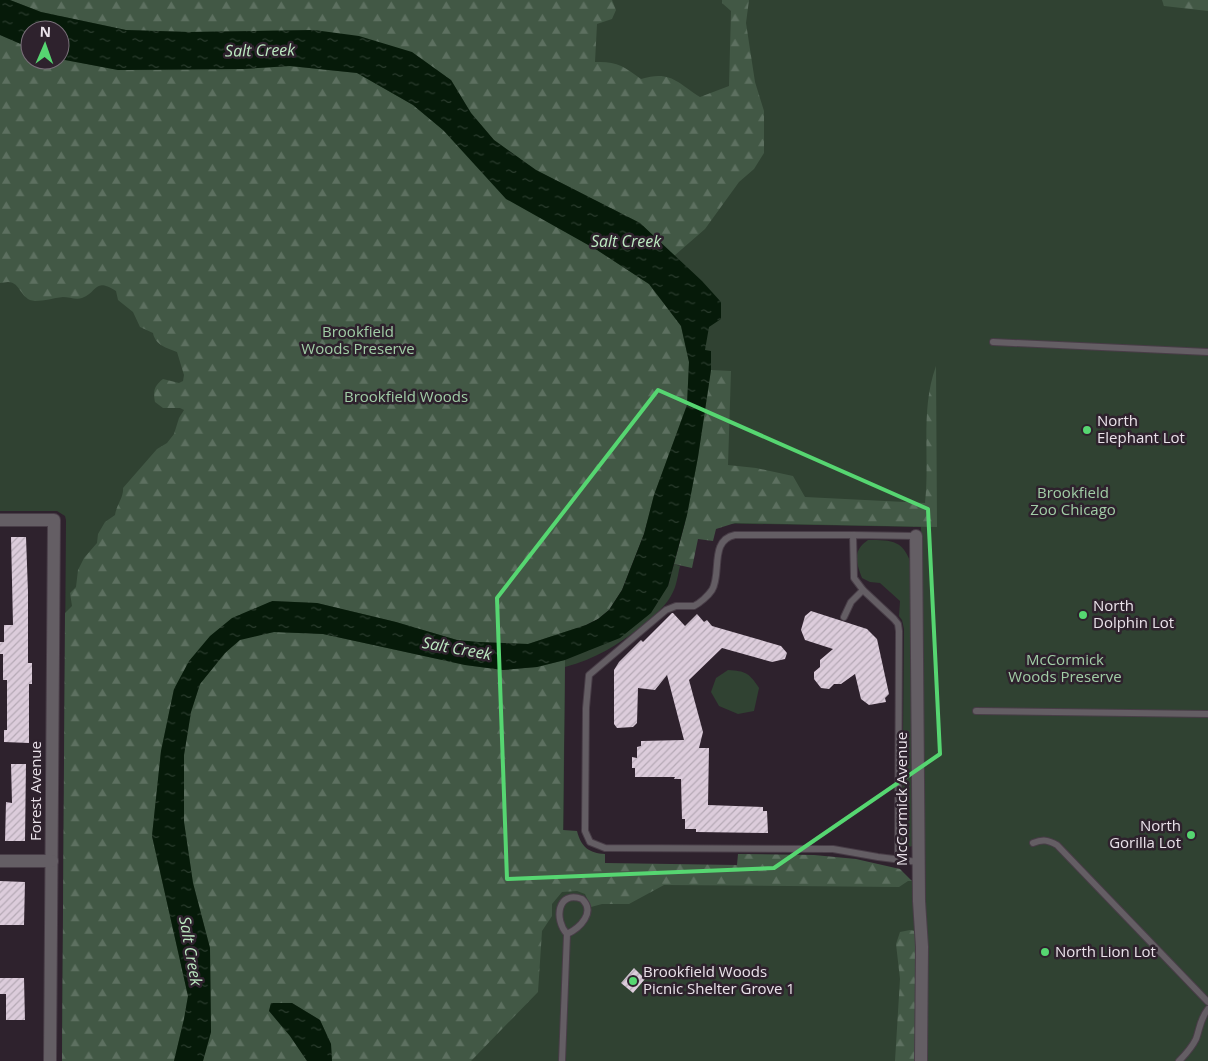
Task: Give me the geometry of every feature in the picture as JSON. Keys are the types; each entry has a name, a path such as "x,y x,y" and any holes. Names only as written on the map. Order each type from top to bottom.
{"street":[{"name":"Forest Avenue","path":"0,520 54,520 50,1061"},
{"name":"McCormick Avenue","path":"916,536 918,862 922,947 921,1061"},
{"path":"0,861 52,861"}],"lane":[{"path":"993,342 1208,352"},
{"path":"916,536 735,535 726,538 721,544 713,590 694,606 676,606 666,610 589,675 586,708 585,831 590,842 605,848 833,849 918,862"},
{"path":"853,535 852,573 854,578 863,590 894,619 898,624 899,631 898,860"},
{"path":"844,617 851,602 863,590"},
{"path":"976,711 1208,714"},
{"path":"1033,843 1048,840 1057,845 1208,1002"},
{"path":"562,1061 567,934 560,920 559,910 564,901 577,897 582,899 587,906 586,918 578,927 567,934"},
{"path":"1179,1061 1196,1039 1202,1016 1208,1009"}],"highlighted area":[{"path":"658,390 928,509 940,754 774,868 507,879 497,598"}],"green space":[{"name":"Brookfield Woods Preserve","path":"0,0 1208,0 1208,1061 926,1061 921,527 647,522 644,534 586,625 566,633 565,659 668,586 674,564 680,566 676,586 670,597 651,618 606,651 565,667 563,876 912,881 915,931 916,1061 62,1061 66,520 65,516 57,511 0,511"},
{"path":"10,0 612,0 616,10 612,19 597,24 595,62 609,62 620,65 641,79 659,76 673,79 700,97 729,86 731,11 722,3 722,0 749,0 746,23 755,82 764,111 764,153 754,169 739,182 705,229 674,256 640,223 536,170 494,140 471,113 451,80 314,30 189,32 126,30 41,12"},
{"path":"1162,0 1208,0 1208,11 1164,6"},
{"name":"Brookfield Woods","path":"0,35 20,44 20,70 70,70 70,61 118,70 243,69 290,66 357,73 413,105 597,250 649,284 681,326 689,362 687,405 654,495 644,534 622,590 609,610 598,619 586,625 528,644 478,642 457,640 396,622 317,603 272,601 174,689 161,751 152,836 188,996 174,1061 62,1061 65,613 72,606 70,593 76,587 78,570 84,558 97,543 98,534 105,522 115,515 123,488 157,449 167,443 174,434 179,418 184,410 180,408 163,408 155,402 154,392 156,386 163,379 179,383 183,381 184,375 177,352 162,346 156,340 153,333 140,327 133,312 118,300 116,291 109,287 100,285 80,299 63,297 35,301 26,298 16,285 8,282 0,283"},
{"path":"936,366 937,527 735,523 716,529 713,541 698,539 692,568 674,564 687,515 711,370 731,371 728,465 756,468 793,476 805,497 925,503 928,400"},
{"path":"868,540 884,540 896,543 905,551 912,567 913,846 908,847 902,839 904,629 899,616 900,601 880,583 870,582 862,578 857,562 857,553 859,548"},
{"path":"274,632 323,634 465,665 503,670 537,667 565,660 563,830 577,831 586,848 590,851 605,854 605,863 737,865 738,854 814,855 856,859 900,869 912,881 908,881 899,887 664,885 629,904 602,904 591,907 585,894 577,891 562,892 552,904 552,916 542,931 538,992 471,1061 332,1061 331,1044 320,1020 292,1003 271,1003 269,1011 290,1036 307,1061 203,1061 211,1032 210,948 193,883 184,822 184,755 191,712 200,684 225,653 240,639"},
{"path":"728,670 746,674 759,688 754,711 738,714 719,706 711,692 716,678"},
{"path":"915,931 916,944 916,1061 895,1061 900,979 896,944 900,932"}],"water":[{"name":"Salt Creek","path":"0,0 10,0 41,12 126,30 189,32 314,30 359,36 412,52 451,80 471,113 494,140 536,170 640,223 702,281 721,302 721,319 709,327 705,350 711,351 711,370 698,457 687,515 668,586 651,613 620,638 565,660 537,667 503,670 465,665 323,634 274,632 240,640 225,653 200,684 191,712 184,755 184,822 193,883 210,948 211,1032 203,1061 174,1061 188,996 152,836 161,751 174,689 189,661 210,636 232,618 272,601 317,603 396,622 457,640 478,642 528,644 586,625 598,619 609,610 622,590 644,534 654,495 687,405 689,362 681,326 649,284 597,250 506,199 443,130 413,105 357,73 290,66 243,69 118,70 70,61 70,20 20,20 20,44 0,35"},
{"path":"271,1003 292,1003 320,1020 331,1044 332,1061 307,1061 290,1036 269,1011"}],"building":[{"path":"11,537 26,537 28,663 32,663 32,684 29,684 29,743 4,742 4,730 7,730 7,680 3,680 3,654 0,654 0,642 4,642 4,625 13,625"},
{"path":"811,611 867,629 877,639 889,694 885,698 886,702 869,705 861,699 855,674 841,684 834,684 829,689 821,688 814,679 814,672 820,667 820,660 833,649 805,640 801,630 805,616"},
{"path":"672,613 685,626 697,614 704,622 707,620 712,626 781,646 787,653 785,659 772,662 722,648 689,680 703,732 699,748 709,748 708,805 763,807 763,811 767,811 768,833 696,832 696,829 685,829 685,819 682,819 681,779 674,779 675,777 635,777 635,768 632,768 632,757 637,758 637,747 641,746 641,741 684,740 667,675 655,690 638,688 637,723 633,727 617,728 614,724 614,670 619,662 641,640 643,642"},
{"path":"11,764 26,764 25,841 5,841 6,802 12,803"},
{"path":"0,881 25,882 24,925 0,925"},
{"name":"Brookfield Woods Picnic Shelter Grove 1","path":"634,968 645,979 633,993 621,983"},
{"path":"0,978 24,978 25,1020 6,1020 6,994 0,994"}],"place":[{"name":"North Elephant Lot","path":"1087,430"},
{"name":"North Dolphin Lot","path":"1083,615"},
{"name":"North Gorilla Lot","path":"1191,835"},
{"name":"North Lion Lot","path":"1045,952"},
{"name":"Brookfield Woods Picnic Shelter Grove 1","path":"633,981"}],"park label":[{"name":"Brookfield Zoo Chicago","path":"1073,502"},
{"name":"McCormick Woods Preserve","path":"1065,668"}]}
